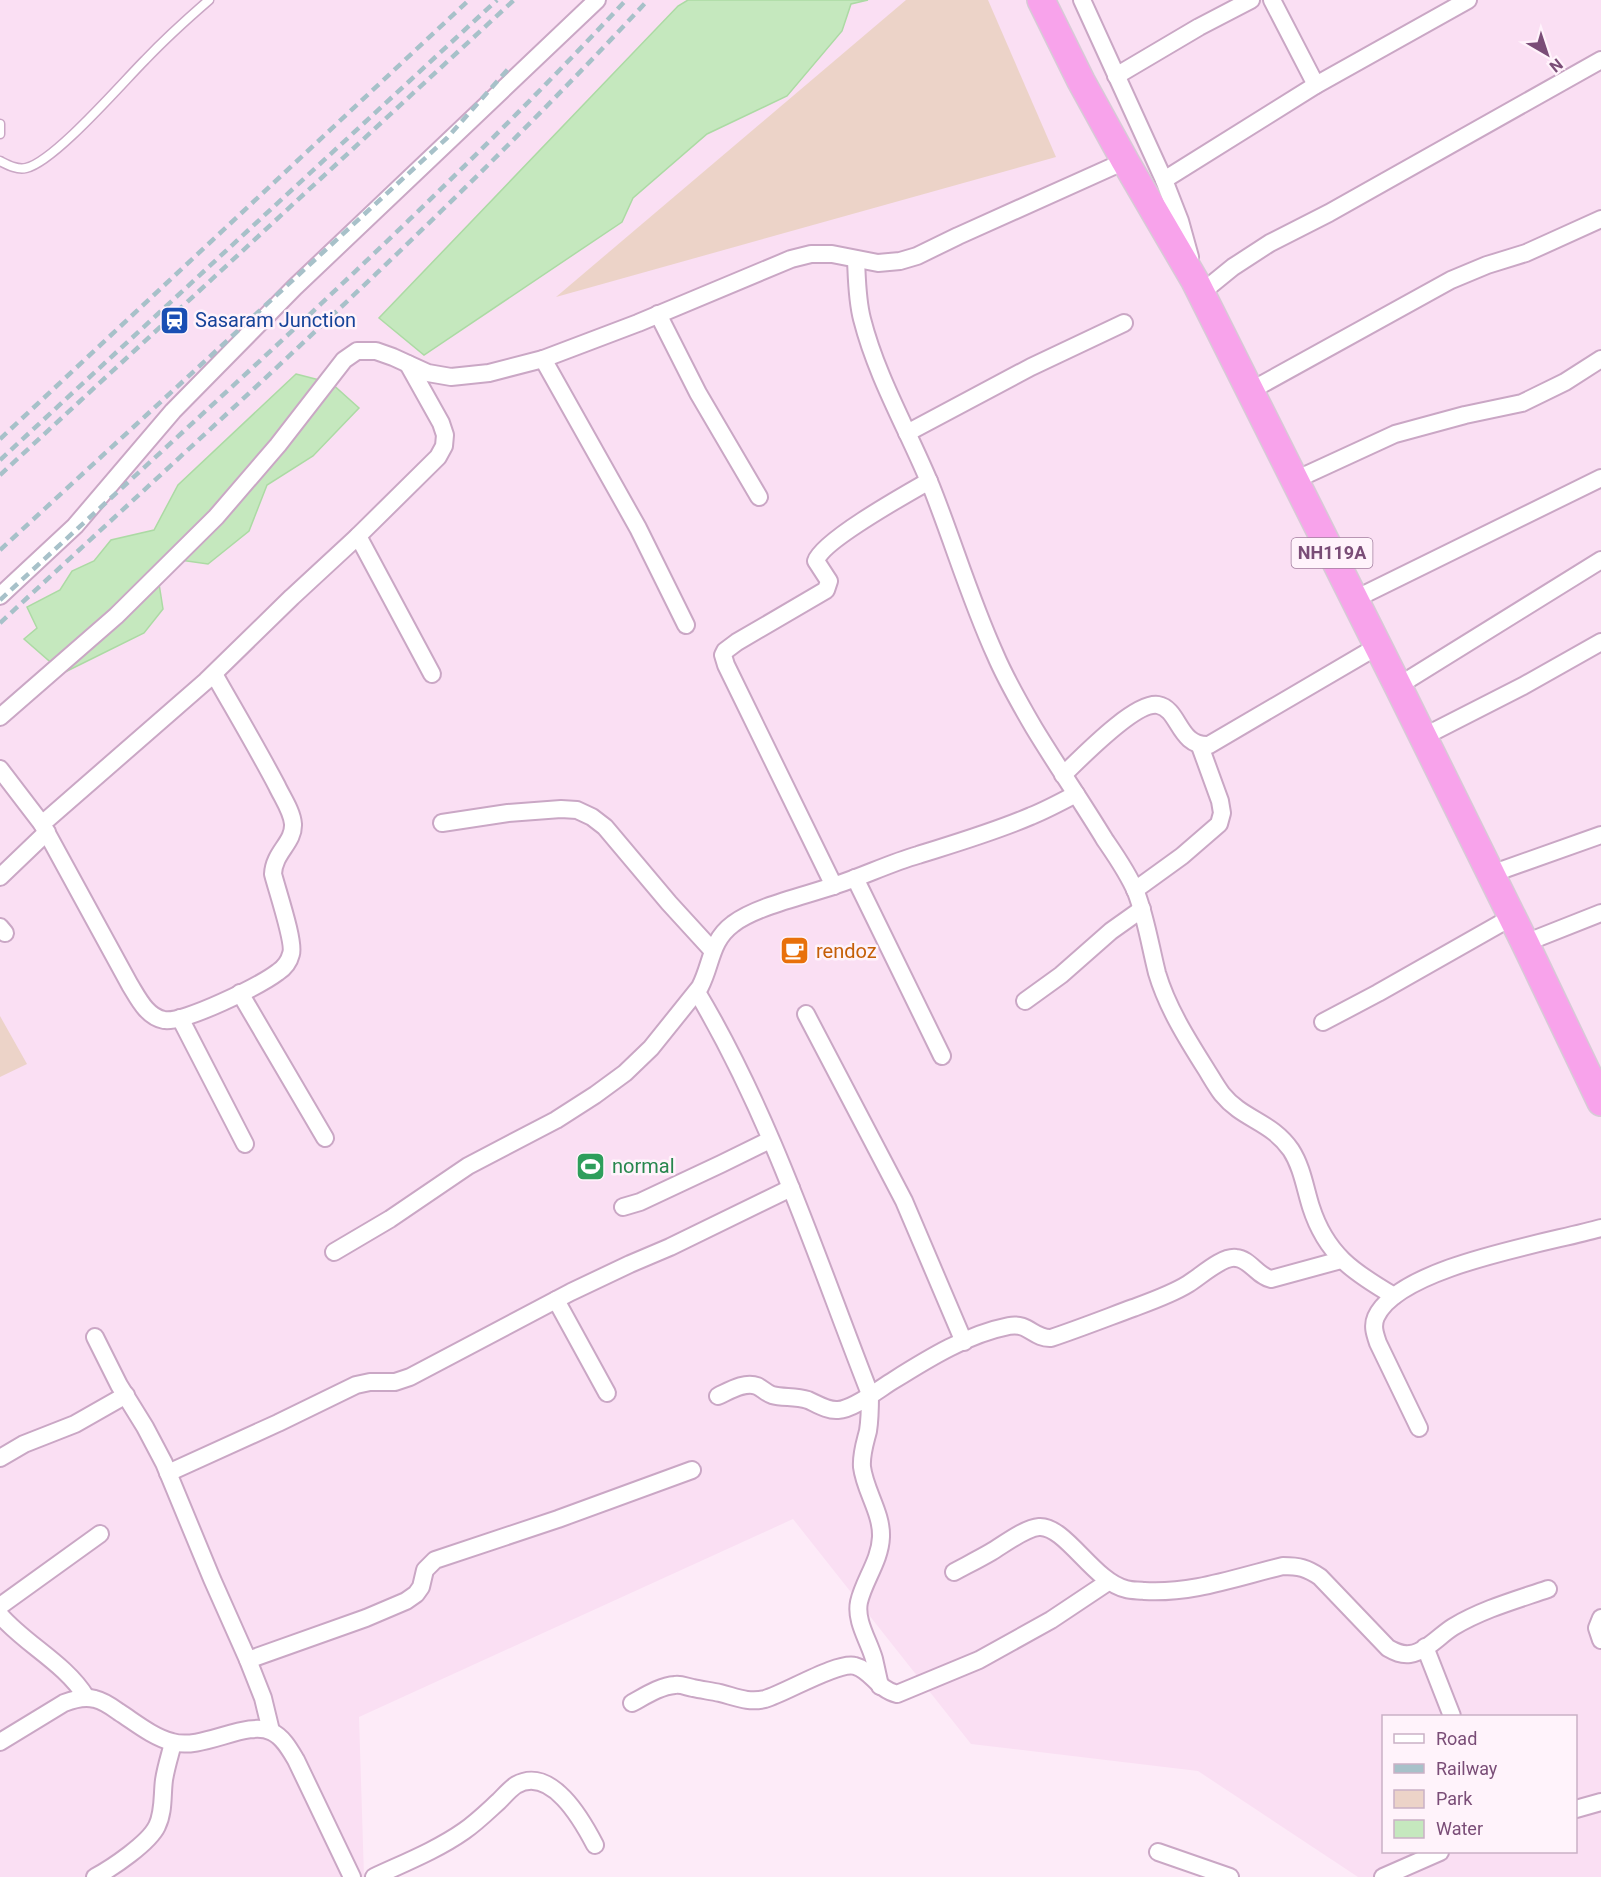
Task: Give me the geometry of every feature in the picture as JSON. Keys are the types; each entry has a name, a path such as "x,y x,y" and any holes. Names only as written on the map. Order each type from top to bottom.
{"highway":[{"name":"NH119A","path":"1044,6 1081,81 1198,287 1491,874 1601,1102"}],"street":[{"path":"0,596 75,526 173,411 295,287 597,0"},
{"path":"1082,0 1164,180 1189,250 1198,287 1270,243 1329,213 1601,60"},
{"path":"1116,76 1199,27 1251,0"},
{"path":"1272,0 1316,85"},
{"path":"1164,180 1316,85 1468,0"},
{"path":"0,717 116,616 216,518 278,445 344,360 357,351 376,351 428,373 451,377 489,373 543,359 791,259 811,254 832,254 878,263 900,261 917,256 1125,161"},
{"path":"1250,391 1451,280 1486,265 1526,253 1601,219"},
{"path":"856,260 862,317 872,350 886,387 929,481 996,656 1012,689 1063,775 1135,890 1150,933 1158,976 1182,1030 1222,1094 1239,1111 1273,1130 1282,1138 1301,1171 1314,1218 1325,1239 1341,1260 1364,1279 1394,1296"},
{"path":"658,314 698,393 759,497"},
{"path":"907,433 1031,367 1125,323"},
{"path":"543,359 638,528 686,626"},
{"path":"1295,480 1395,434 1465,415 1522,403 1565,382 1601,359"},
{"path":"0,877 45,828 214,674 438,457 444,446 445,435 441,423 408,364"},
{"path":"1355,599 1601,478"},
{"path":"834,886 723,655 737,642 826,590 829,581 816,561 821,552 861,521 929,481"},
{"path":"358,536 432,674"},
{"path":"1398,686 1601,560"},
{"path":"1423,737 1523,686 1601,642"},
{"path":"1063,775 1116,726 1149,706 1158,705 1165,709 1190,740 1200,746 1209,745 1378,646"},
{"path":"0,769 45,828 130,985 143,1005 154,1016 165,1021 180,1018 240,993 279,971 288,962 292,951 291,939 273,874 274,864 292,834 293,823 288,808 260,754 214,674"},
{"path":"1135,890 1182,856 1219,824 1222,813 1220,801 1200,746"},
{"path":"334,1252 390,1219 468,1166 556,1120 625,1073 651,1048 697,992 706,976 712,950 720,936 734,923 750,914 1003,827 1034,815 1076,794"},
{"path":"442,823 508,813 561,809 585,813 604,827 620,844 712,950"},
{"path":"1491,874 1601,835"},
{"path":"855,878 942,1056"},
{"path":"1025,1001 1061,975 1111,931 1142,909"},
{"path":"1525,943 1601,913"},
{"path":"1323,1022 1512,917"},
{"path":"697,992 737,1064 791,1188 870,1394 868,1430 862,1455 862,1468 881,1534 875,1562 858,1605 859,1616 874,1658 880,1686"},
{"path":"240,993 325,1138"},
{"path":"806,1014 899,1191 964,1342"},
{"path":"180,1018 245,1144"},
{"path":"623,1207 640,1202 770,1140"},
{"path":"168,1473 340,1391 363,1383 395,1382 410,1377 556,1300 791,1188"},
{"path":"1419,1428 1373,1329 1376,1317 1387,1302 1405,1287 1456,1265 1601,1228"},
{"path":"718,1396 754,1384 772,1395 802,1398 837,1411 847,1408 923,1363 990,1331 1015,1325 1023,1326 1043,1338 1051,1338 1174,1292 1212,1267 1233,1257 1245,1261 1264,1278 1271,1279 1341,1260"},
{"path":"556,1300 608,1393"},
{"path":"95,1337 168,1473 248,1660 271,1731"},
{"path":"0,1458 33,1441 75,1424 126,1395"},
{"path":"248,1660 406,1601 421,1587 425,1570 435,1560 558,1519 692,1470"},
{"path":"954,1572 1038,1527 1049,1529 1059,1535 1093,1570 1108,1582 1126,1589 1164,1592 1195,1588 1268,1570 1298,1566 1320,1577 1388,1648 1399,1654 1411,1654 1453,1627 1477,1615 1548,1590"},
{"path":"0,1606 100,1534"},
{"path":"632,1703 675,1685 752,1701 781,1693 827,1672 854,1665 863,1669 888,1692 897,1694 980,1660 1051,1620 1108,1582"},
{"path":"0,1615 17,1634 71,1678 86,1697"},
{"path":"1601,1618 1597,1628 1601,1640"},
{"path":"1425,1647 1452,1715"},
{"path":"0,1742 64,1703 75,1698 86,1697 105,1702 154,1735 173,1743 206,1742 243,1731 262,1729 271,1731 287,1746 296,1760 352,1877"},
{"path":"95,1877 146,1840 157,1827 173,1743"},
{"path":"374,1877 464,1831 515,1786 527,1781 539,1781 549,1786 571,1806 582,1820 595,1845"},
{"path":"1577,1808 1601,1802"},
{"path":"1158,1852 1230,1877"},
{"path":"1383,1877 1436,1853"}],"lane":[{"path":"0,161 12,167 24,169 46,157 209,0"},
{"path":"0,124 0,134"}],"shaded area":[{"path":"0,0 1601,0 1601,1877 1358,1877 1198,1771 971,1744 793,1519 359,1717 364,1877 0,1877"}],"green space":[{"path":"906,0 988,0 1056,157 556,297"},
{"path":"0,1016 27,1064 0,1077"}],"water":[{"path":"688,0 868,0 851,4 842,31 787,96 707,134 633,198 622,222 424,355 379,318 678,6"},
{"path":"296,374 331,383 359,408 313,456 267,485 249,531 208,564 180,560 157,571 163,609 144,633 63,673 24,639 37,628 27,607 60,590 72,571 94,561 111,540 154,530 178,485"}],"railway":[{"path":"0,439 469,0"},
{"path":"0,460 497,0"},
{"path":"0,475 514,0"},
{"path":"0,600 319,306 475,156 626,0"},
{"path":"0,623 330,318 492,161 648,0"},
{"path":"0,550 447,138 510,67"}],"place":[{"name":"Sasaram Junction","path":"174,320"},
{"name":"rendoz","path":"795,951"},
{"name":"normal","path":"591,1166"}]}
